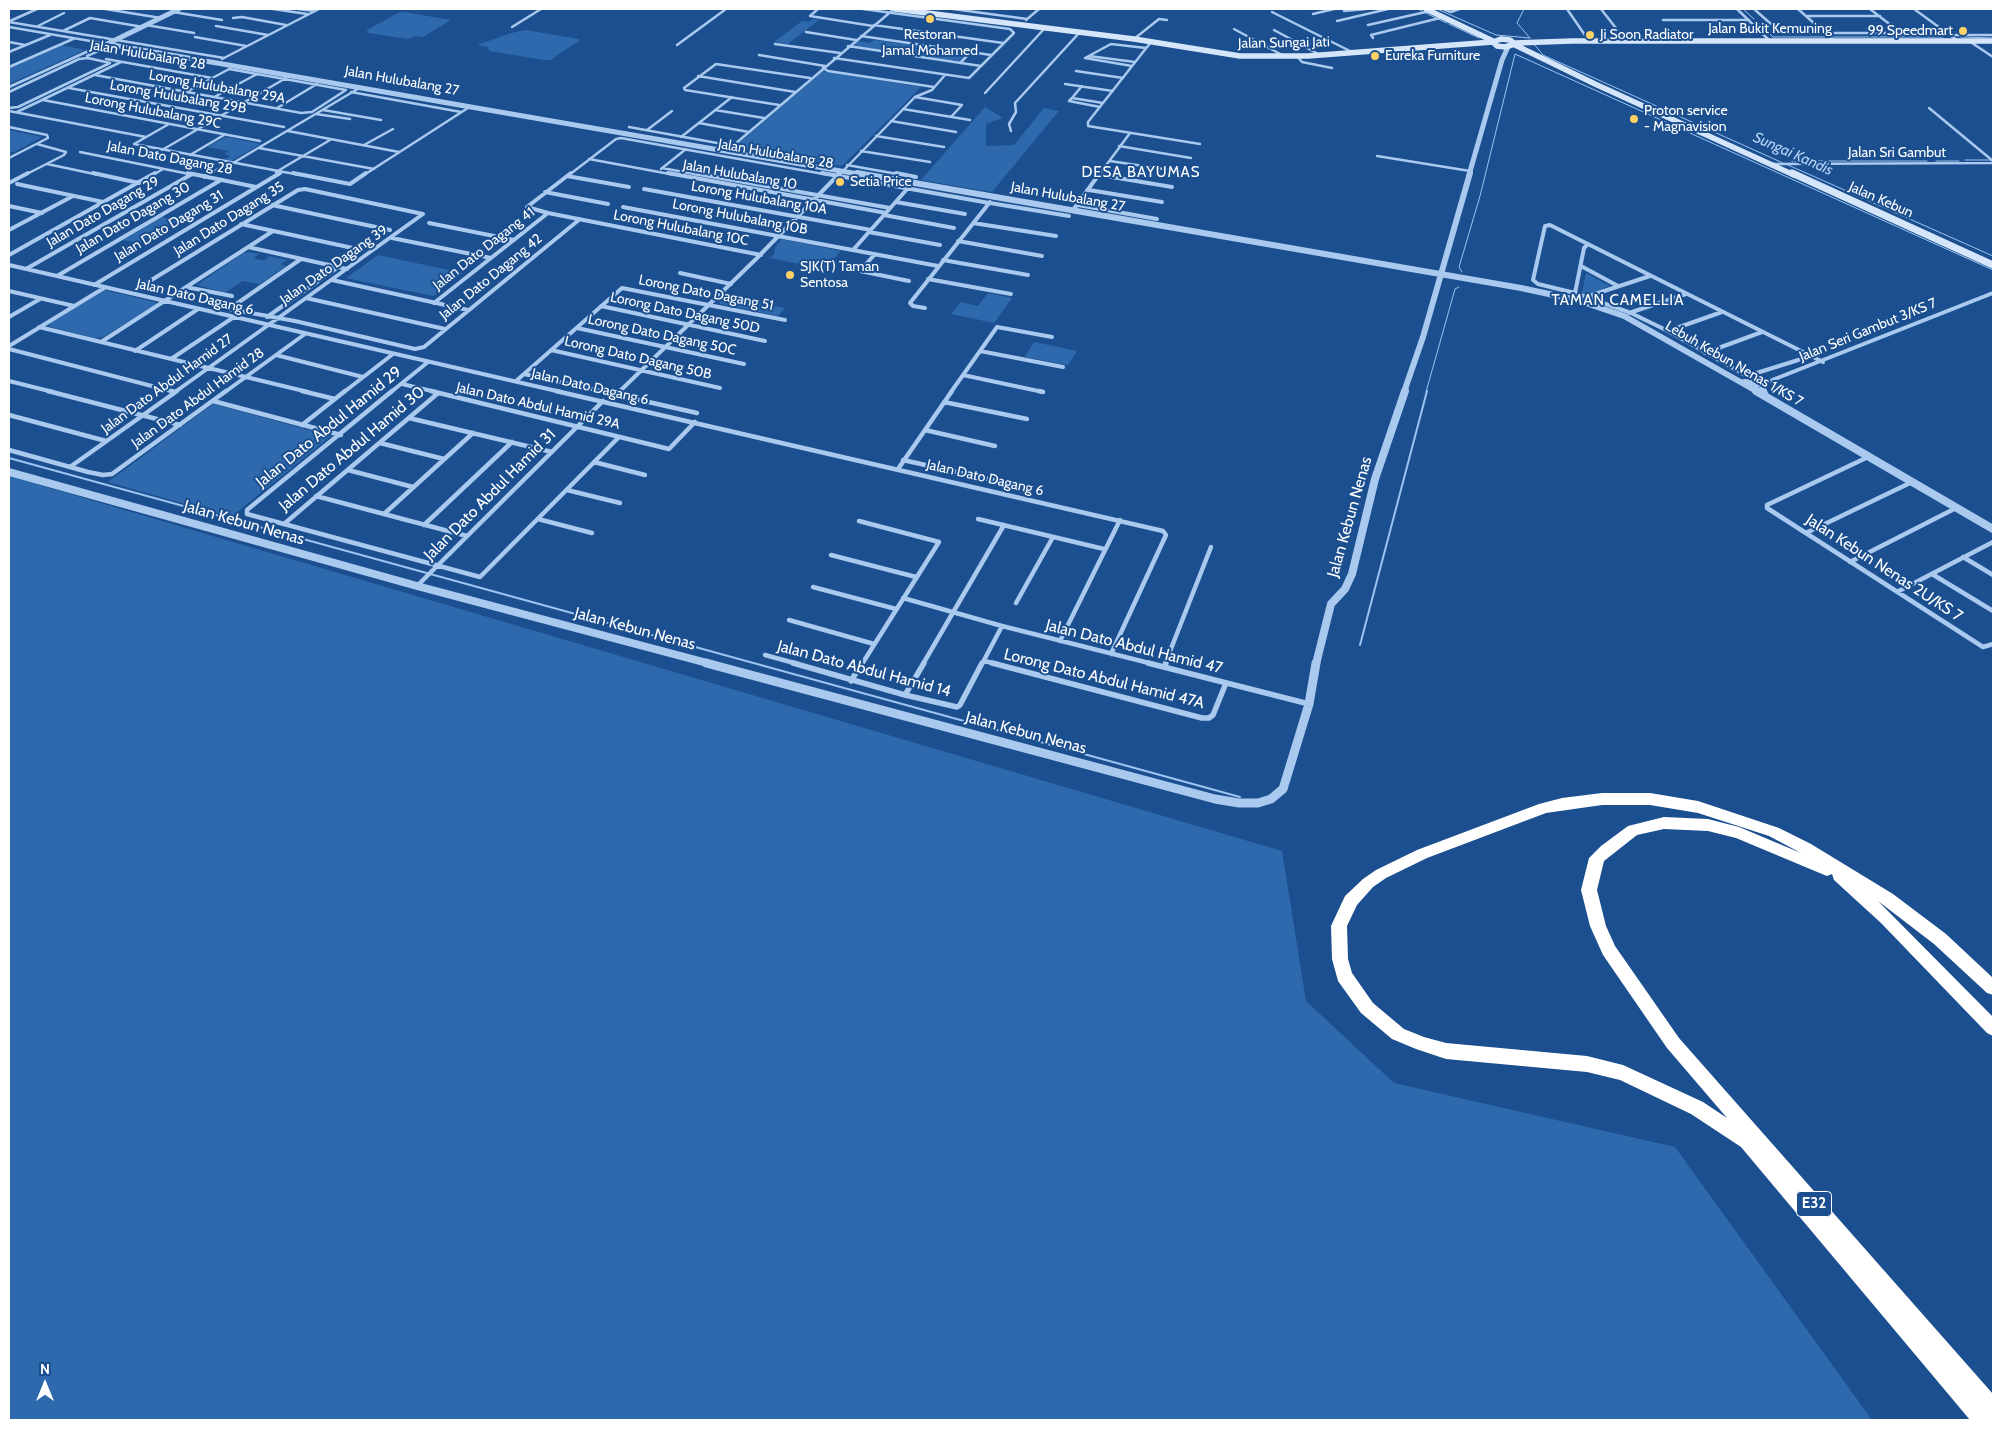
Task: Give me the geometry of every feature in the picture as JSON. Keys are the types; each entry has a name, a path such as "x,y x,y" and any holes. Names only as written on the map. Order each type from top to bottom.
{"highway":[{"name":"E32","path":"1993,988 1940,939 1866,883 1793,842 1733,817 1679,803 1626,798 1602,798 1562,804 1520,818 1422,854 1381,874 1368,883 1351,900 1339,926 1340,959 1344,976 1367,1008 1398,1034 1446,1051 1587,1064 1623,1073 1696,1108 1746,1141 1948,1368 1993,1409"},
{"path":"1715,818 1779,841 1812,858 1837,874 1886,918 1993,1028"},
{"name":"E32","path":"1837,874 1739,833 1696,824 1664,823 1633,830 1602,854 1594,868 1589,890 1598,926 1609,950 1673,1043 1948,1368 1983,1420"}],"main road":[{"path":"895,9 916,9"},
{"name":"Jalan Sungai Jati","path":"895,9 1025,21 1078,32"},
{"name":"Jalan Sungai Jati","path":"925,9 1012,27 1078,32 1228,54 1297,56 1496,44"},
{"path":"1428,10 1504,39 1511,47"},
{"path":"1454,21 1496,44 1511,47"},
{"name":"Jalan Bukit Kemuning","path":"1511,47 1525,42 1547,41 1834,41 1951,38 1958,41 1993,41"},
{"path":"1496,44 1504,39"},
{"name":"Jalan Bukit Kemuning","path":"1504,39 1547,41"},
{"path":"1525,42 1524,48 1538,58"},
{"name":"Jalan Kebun","path":"1511,47 1538,58"},
{"name":"Jalan Kebun","path":"1511,47 1993,265"}],"street":[{"path":"9,22 37,9"},
{"path":"105,9 161,18"},
{"path":"9,87 79,54 116,40 179,9"},
{"path":"273,9 308,14"},
{"path":"298,9 314,11"},
{"path":"214,62 319,9"},
{"path":"507,26 541,9"},
{"path":"677,45 726,9"},
{"path":"818,9 810,16 1003,43"},
{"path":"834,58 969,78 1014,33 1012,27 863,9"},
{"path":"630,127 732,145 848,46 895,9"},
{"path":"953,9 1025,21 1039,9"},
{"path":"1313,14 1334,9"},
{"path":"1344,11 1366,9"},
{"path":"1337,21 1388,9"},
{"path":"1443,9 1451,12 1458,9"},
{"path":"1567,9 1588,41"},
{"path":"1601,9 1626,41"},
{"path":"1737,9 1770,41"},
{"path":"1754,9 1781,32 1943,33"},
{"path":"1798,9 1834,41"},
{"path":"1870,9 1901,33"},
{"path":"1914,9 1951,38"},
{"path":"1368,25 1428,10"},
{"path":"173,12 222,20"},
{"path":"1272,12 1354,52"},
{"path":"36,26 64,14"},
{"path":"1806,16 1880,16"},
{"path":"232,18 242,17 287,25"},
{"path":"1373,38 1371,35 1444,17"},
{"path":"62,31 90,18 194,33"},
{"path":"1134,39 1159,19 1167,20"},
{"path":"1663,20 1750,20"},
{"path":"9,22 224,58"},
{"path":"512,27 516,23"},
{"path":"216,26 268,35"},
{"path":"9,27 107,44"},
{"path":"1937,27 1951,38 1993,35"},
{"path":"985,93 1044,29"},
{"path":"1234,29 1285,56"},
{"path":"1274,30 1320,55"},
{"path":"806,32 856,40"},
{"path":"1011,131 1009,124 1016,112 1015,103 1078,32"},
{"path":"9,52 50,34"},
{"path":"861,36 991,55"},
{"path":"195,37 246,46"},
{"path":"9,67 74,38"},
{"path":"1972,41 1993,56"},
{"path":"1972,41 1993,56"},
{"path":"9,42 26,45"},
{"path":"1151,42 1088,124 1092,127 1200,144"},
{"path":"9,92 85,57 107,44"},
{"name":"Jalan Hulubalang 27","path":"107,44 842,170 915,180 994,197 1441,274"},
{"path":"775,44 840,53"},
{"path":"1088,56 1115,44 1146,48"},
{"path":"1496,44 1502,60"},
{"path":"848,46 981,66"},
{"name":"Jalan Kebun Nenas","path":"9,472 417,586 1206,796 1239,803 1258,803 1271,799 1283,789 1309,704 1314,671 1331,604 1345,589 1352,574 1361,531 1376,479 1418,354 1502,60 1511,47"},
{"path":"960,63 971,52"},
{"name":"Jalan Hulubalang 28","path":"79,54 85,57 212,78"},
{"path":"759,55 824,67 828,71 934,87"},
{"path":"1088,56 1135,62"},
{"path":"1088,56 1086,58 1090,60 1132,66"},
{"path":"1297,56 1302,62 1332,68"},
{"path":"9,109 18,108 110,63 85,57"},
{"path":"17,112 122,62"},
{"path":"779,105 685,90 684,88 716,64 810,78"},
{"path":"187,92 235,66"},
{"path":"229,69 316,84"},
{"path":"1076,71 1123,78"},
{"path":"216,97 257,74"},
{"name":"Lorong Hulubalang 29A","path":"95,75 306,113 312,112 346,90 316,84"},
{"path":"162,150 291,75"},
{"path":"616,395 761,255 890,121 915,97 930,92 946,75"},
{"path":"698,76 795,92"},
{"path":"276,108 316,84"},
{"path":"1065,84 1113,91"},
{"path":"1082,86 1072,98 1102,105"},
{"path":"233,164 360,87"},
{"name":"Lorong Hulubalang 29B","path":"69,88 284,127"},
{"path":"351,92 462,112"},
{"path":"676,141 732,97"},
{"path":"915,97 962,104 951,116"},
{"name":"Lorong Hulubalang 29C","path":"42,100 260,142"},
{"path":"170,124 134,144 343,184 353,183 471,106"},
{"path":"1929,108 1993,161"},
{"path":"9,109 146,137"},
{"path":"903,109 970,120"},
{"path":"323,110 381,120"},
{"path":"715,110 764,118"},
{"path":"647,130 672,111"},
{"path":"316,114 350,120"},
{"path":"890,121 956,132"},
{"path":"698,124 749,132"},
{"path":"9,127 47,135 48,138 9,156"},
{"path":"364,146 393,129"},
{"path":"288,131 400,152"},
{"path":"1073,211 1130,133"},
{"path":"190,155 224,135"},
{"path":"876,136 944,147"},
{"name":"Jalan Hulubalang 28","path":"589,159 618,138 989,203 1157,219"},
{"path":"276,172 330,139"},
{"path":"9,183 64,155 66,152 36,144"},
{"path":"657,171 692,144"},
{"path":"1120,146 1191,158"},
{"path":"259,148 374,169"},
{"path":"861,151 930,162"},
{"name":"Jalan Dato Dagang 28","path":"80,152 257,187"},
{"path":"1377,156 1470,171"},
{"path":"545,192 589,159"},
{"name":"Jalan Hulubalang 10","path":"589,159 815,200 954,228"},
{"path":"1110,161 1183,172"},
{"name":"Jalan Sri Gambut","path":"1772,164 1993,161"},
{"path":"204,177 228,163"},
{"path":"46,164 138,183"},
{"path":"847,165 915,180 853,250"},
{"name":"Jalan Hulubalang 10","path":"662,168 890,208"},
{"path":"9,254 164,169"},
{"name":"Jalan Dato Dagang 31","path":"94,285 282,173"},
{"name":"Jalan Dato Dagang 29","path":"26,269 192,174"},
{"path":"1100,175 1172,187"},
{"path":"567,176 629,187"},
{"name":"Jalan Dato Dagang 30","path":"57,276 221,180"},
{"path":"17,184 103,202"},
{"name":"Jalan Dato Dagang 35","path":"140,287 272,205 302,189 423,214 405,229"},
{"name":"Lorong Hulubalang 10A","path":"644,189 940,245"},
{"path":"1089,190 1162,202"},
{"path":"545,192 608,204"},
{"name":"Lorong Hulubalang 10C","path":"545,192 527,207 596,223 761,255"},
{"path":"9,230 74,196"},
{"path":"925,308 913,306 910,303 994,197"},
{"path":"896,202 965,214"},
{"path":"272,205 390,230"},
{"path":"9,206 42,213"},
{"name":"Lorong Hulubalang 10B","path":"622,207 938,266"},
{"name":"Jalan Dato Dagang 41","path":"434,303 548,213"},
{"name":"Jalan Dato Dagang 42","path":"277,319 295,321 415,349 424,347 580,219"},
{"path":"974,222 1056,236"},
{"path":"429,223 514,240"},
{"path":"241,224 362,250"},
{"path":"1811,356 1751,376 1725,364 1668,331 1575,293 1538,284 1533,280 1545,226 1550,225 1823,362"},
{"name":"Jalan Dato Dagang 39","path":"277,319 405,229"},
{"path":"101,342 273,231"},
{"path":"392,238 491,258"},
{"path":"958,241 1042,256"},
{"path":"1575,293 1584,248 1587,245"},
{"path":"248,247 347,269"},
{"path":"875,254 860,272 909,281"},
{"path":"277,319 228,309 301,259"},
{"path":"943,260 1028,275"},
{"path":"1444,263 1454,274 1461,278"},
{"name":"Jalan Dato Dagang 6","path":"9,265 1120,520 1166,533 1111,654"},
{"path":"1580,266 1618,286"},
{"path":"267,317 338,267"},
{"path":"680,273 731,284"},
{"name":"Lebuh Kebun Nenas 1/KS 7","path":"1441,274 1563,296 1627,314 1993,529"},
{"path":"1586,297 1650,276"},
{"path":"1437,287 1461,278"},
{"path":"928,279 1011,294"},
{"path":"332,280 468,310"},
{"path":"186,286 232,296"},
{"path":"9,348 39,327 105,287"},
{"name":"Lorong Dato Dagang 51","path":"601,306 622,288 785,320"},
{"path":"9,291 74,306"},
{"name":"Jalan Seri Gambut 3/KS 7","path":"1752,388 1823,362 1993,293"},
{"path":"1627,314 1686,294"},
{"path":"9,317 41,298"},
{"path":"306,298 444,329"},
{"path":"516,382 601,306"},
{"name":"Lorong Dato Dagang 50D","path":"601,306 765,341"},
{"path":"135,351 198,309"},
{"path":"1668,331 1722,312"},
{"path":"171,359 234,317"},
{"name":"Jalan Dato Abdul Hamid 27","path":"70,467 277,319"},
{"path":"39,327 335,399"},
{"path":"898,469 997,327 1052,337"},
{"name":"Lorong Dato Dagang 50C","path":"577,328 744,364"},
{"path":"1705,353 1762,332"},
{"name":"Jalan Dato Abdul Hamid 28","path":"70,467 103,475 115,473 305,334"},
{"path":"9,348 176,392"},
{"name":"Lorong Dato Dagang 50B","path":"551,350 720,388"},
{"path":"980,351 1063,367"},
{"path":"302,425 393,354"},
{"path":"276,355 363,377"},
{"name":"Jalan Dato Abdul Hamid 29","path":"284,524 247,514 246,512 428,362"},
{"path":"524,374 697,413"},
{"path":"963,376 1043,392"},
{"path":"9,381 180,425"},
{"path":"1740,382 1765,383 1762,389 1765,396"},
{"name":"Jalan Dato Abdul Hamid 29A","path":"402,384 668,449 673,447 695,422"},
{"name":"Jalan Dato Abdul Hamid 30","path":"284,524 437,394"},
{"path":"213,401 341,435"},
{"name":"Jalan Dato Abdul Hamid 31","path":"417,586 603,401"},
{"path":"944,402 1027,419"},
{"path":"9,415 106,441"},
{"path":"409,418 552,452"},
{"path":"925,430 995,446"},
{"path":"384,514 473,433"},
{"path":"284,524 480,577 619,437"},
{"path":"380,442 444,459"},
{"path":"424,525 512,442"},
{"path":"9,450 70,467"},
{"name":"Jalan Kebun Nenas 2U/KS 7","path":"1868,457 1767,506 1850,562 1983,646 1991,646"},
{"path":"903,460 997,481"},
{"path":"594,462 645,475"},
{"path":"348,470 413,487"},
{"path":"1806,533 1912,482"},
{"path":"567,490 620,504"},
{"path":"316,496 467,536"},
{"path":"1850,562 1956,508"},
{"path":"538,519 592,533"},
{"path":"978,519 1104,549"},
{"path":"1060,641 1120,520"},
{"path":"851,681 939,542 860,521"},
{"path":"905,695 1004,525"},
{"path":"1016,604 1053,537"},
{"path":"1898,592 1993,542"},
{"path":"1164,667 1206,566 1211,547"},
{"path":"831,555 916,577"},
{"path":"1964,557 1993,575"},
{"path":"1932,574 1993,611"},
{"path":"813,587 896,609"},
{"name":"Jalan Dato Abdul Hamid 47","path":"903,598 1002,626 1309,704"},
{"path":"790,620 874,644"},
{"path":"984,661 1002,626"},
{"name":"Jalan Dato Abdul Hamid 14","path":"765,655 851,681 950,707 960,706 984,661"},
{"name":"Lorong Dato Abdul Hamid 47A","path":"984,661 1202,718 1209,718 1213,715 1226,683"}],"shaded area":[{"path":"404,12 451,20 423,37 415,36 408,39 368,33 367,30 398,13"},
{"path":"813,19 819,20 788,44 774,42 802,21 809,22"},
{"path":"526,30 579,39 579,41 550,60 489,51 488,47 477,45 511,33"},
{"path":"874,40 968,53 959,61 853,46 858,41 870,43"},
{"path":"61,45 85,50 9,84 9,68"},
{"path":"823,71 921,87 842,166 733,148"},
{"path":"985,107 1003,118 986,124 986,146 1014,145 1044,108 1059,111 992,192 921,180"},
{"path":"9,130 42,137 14,152 9,152"},
{"path":"226,137 261,144 231,161 223,160 230,156 224,154 228,151 207,147"},
{"path":"162,217 178,221 139,243 123,240"},
{"path":"782,239 841,251 824,269 770,258 774,254 775,247"},
{"path":"243,253 260,254 253,258 260,260 265,260 269,256 287,260 281,264 286,266 260,284 242,281 225,293 197,285"},
{"path":"378,255 463,273 433,296 346,278"},
{"path":"1586,273 1610,286 1587,295 1582,293"},
{"path":"104,290 157,304 103,337 94,338 50,327 49,324"},
{"path":"988,293 1012,298 994,323 951,314 961,302 978,306"},
{"path":"724,296 785,308 778,316 720,304 719,301"},
{"path":"1034,342 1077,351 1068,365 1025,357"},
{"path":"213,404 331,436 231,517 108,482"},
{"path":"9,476 1282,851 1306,1001 1394,1083 1675,1147 1872,1420 9,1420"}],"waterway":[{"path":"1437,9 1496,35 1530,38 1517,23 1524,9"},
{"path":"1743,9 1754,19"},
{"path":"1426,13 1436,18"},
{"path":"1438,19 1447,23"},
{"path":"1755,20 1773,37 1825,37"},
{"path":"1449,24 1479,38"},
{"path":"1832,37 1943,37"},
{"path":"1961,37 1993,38"},
{"name":"Sungai Kandis","path":"1534,44 1543,55 1783,163"},
{"path":"1462,272 1459,267 1480,196 1515,54 1993,270"},
{"path":"1965,160 1991,160"},
{"path":"1792,161 1806,161"},
{"path":"1816,161 1927,161"},
{"path":"1936,161 1959,161"},
{"name":"Sungai Kandis","path":"1788,165 1993,256"},
{"path":"1426,392 1455,289 1459,287"},
{"path":"1360,645 1427,391"},
{"path":"9,458 1240,797"}],"place":[{"name":"Restoran Jamal Mohamed","path":"930,19"},
{"name":"99 Speedmart","path":"1963,31"},
{"name":"Ji Soon Radiator","path":"1590,35"},
{"name":"Eureka Furniture","path":"1375,56"},
{"name":"Proton service - Magnavision","path":"1634,119"},
{"name":"Setia Price","path":"840,182"},
{"name":"SJK(T) Taman Sentosa","path":"790,275"}],"district":[{"name":"DESA BAYUMAS","path":"1141,173"},
{"name":"TAMAN CAMELLIA","path":"1618,301"}]}
